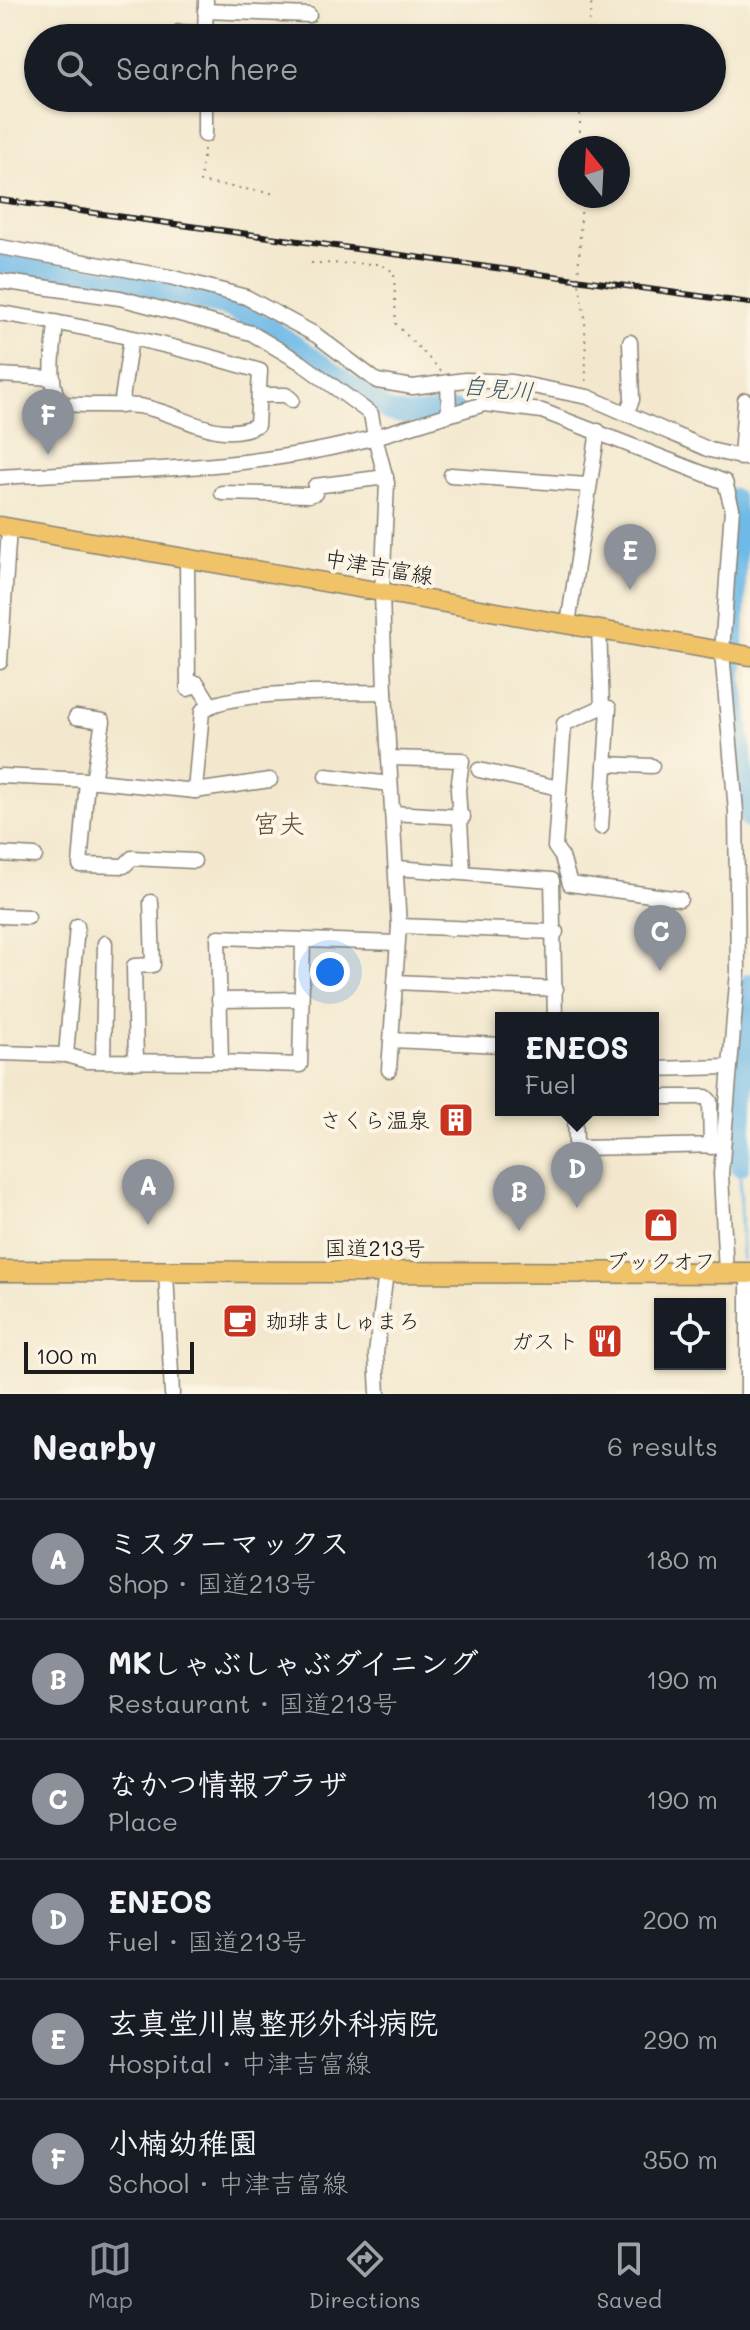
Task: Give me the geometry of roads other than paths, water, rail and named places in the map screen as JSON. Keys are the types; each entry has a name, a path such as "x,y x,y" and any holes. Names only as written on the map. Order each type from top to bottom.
{"highway":[{"name":"国道213号","path":"0,1271 749,1273"}],"main road":[{"name":"中津吉富線","path":"4,527 750,656"}],"street":[{"path":"206,5 309,15"},
{"path":"205,112 205,135"},
{"path":"0,247 170,277 246,297 316,335 377,381 413,387 448,382 512,382 588,397 710,450 746,458 745,400"},
{"path":"0,281 120,298 251,333 371,414 386,477 382,592 399,926 389,1070"},
{"path":"0,313 56,322 131,338 260,371 257,425 215,432 165,412 121,406 63,404 58,401 53,378 56,322"},
{"path":"121,406 131,338"},
{"path":"626,414 632,400 630,342"},
{"path":"0,375 53,378"},
{"path":"448,382 449,413"},
{"path":"260,395 286,395 292,400"},
{"path":"0,477 190,466 345,445 484,404 542,411 725,482 732,508 722,652 736,811 738,971 729,1067 717,1146"},
{"path":"568,624 587,485 598,431"},
{"path":"451,475 587,485"},
{"path":"222,493 309,495 315,493 315,486 386,477"},
{"path":"0,662 4,527"},
{"path":"187,558 188,689 197,683 210,704"},
{"path":"599,630 602,707"},
{"path":"195,791 202,711 210,704 236,698 385,692"},
{"path":"601,827 609,708 602,707 564,724 555,847 562,857 570,884 680,899"},
{"path":"76,717 103,721 90,780 80,865 124,866 132,858 194,861"},
{"path":"389,758 462,760 458,789 463,817 463,870"},
{"path":"605,764 652,766"},
{"path":"479,770 559,788"},
{"path":"0,776 90,780 195,791 270,780"},
{"path":"326,776 390,784"},
{"path":"392,813 463,817"},
{"path":"0,854 35,856"},
{"path":"397,868 463,870 552,880 556,932 555,1012"},
{"path":"136,1062 134,966 153,965 151,902"},
{"path":"0,916 28,917"},
{"path":"66,1055 77,926"},
{"path":"399,926 556,932"},
{"path":"221,1062 218,937 397,943"},
{"path":"0,1053 66,1055 103,1061 184,1064 191,1059 300,1065 303,940"},
{"path":"103,1061 105,943"},
{"path":"395,982 556,989"},
{"path":"219,1000 301,999"},
{"path":"391,1040 495,1045"},
{"path":"659,1069 729,1067"},
{"path":"659,1097 706,1097 710,1101 717,1146 726,1273"},
{"path":"575,1116 576,1144 581,1148 717,1146"},
{"path":"166,1272 172,1394"},
{"path":"378,1394 376,1354 386,1272"},
{"path":"748,1394 749,1273"}],"waterway":[{"name":"自見川","path":"0,263 129,283 230,308 272,329 388,411 406,415 457,411"},
{"name":"自見川","path":"733,498 738,523 733,679 750,820"},
{"name":"自見川","path":"740,1166 750,983"},
{"path":"740,1166 742,1260"}],"railway":[{"path":"0,200 750,303"}],"place":[{"name":"小楠幼稚園","path":"48,455"},
{"name":"玄真堂川嶌整形外科病院","path":"630,590"},
{"name":"なかつ情報プラザ","path":"660,971"},
{"name":"さくら温泉","path":"456,1120"},
{"name":"ENEOS","path":"577,1208"},
{"name":"ミスターマックス","path":"148,1225"},
{"name":"ブックオフ","path":"661,1225"},
{"name":"MKしゃぶしゃぶダイニング","path":"519,1231"},
{"name":"珈琲ましゅまろ","path":"240,1321"},
{"name":"ガスト","path":"605,1341"}],"district":[{"name":"宮夫","path":"279,824"}]}
